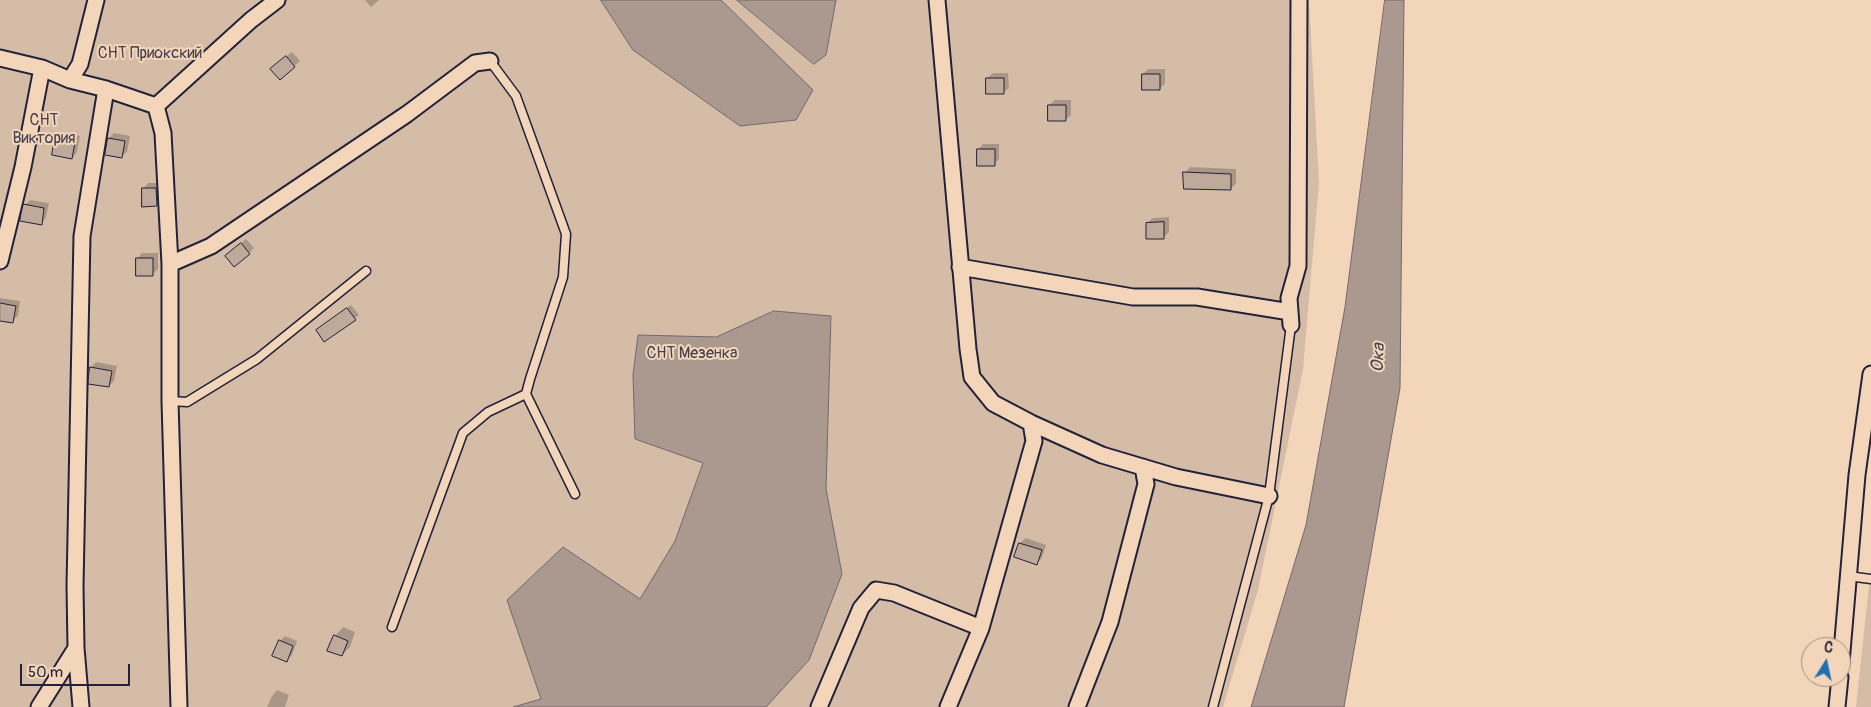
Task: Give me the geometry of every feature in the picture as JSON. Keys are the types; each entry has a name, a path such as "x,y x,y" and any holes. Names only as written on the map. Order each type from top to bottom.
{"street":[{"path":"70,80 80,64 96,0"},
{"path":"156,106 250,20 277,0"},
{"path":"938,0 960,267 972,377 993,403 1031,423 1102,455 1176,477 1269,496"},
{"path":"960,267 1133,297 1197,297 1290,319 1289,298 1298,266 1300,0"},
{"path":"0,58 42,68 70,80 106,89 156,106"},
{"path":"170,264 211,246 407,114 475,63 490,61"},
{"path":"0,261 23,167 42,68"},
{"path":"81,707 76,648 74,586 82,236 106,89"},
{"path":"156,106 163,133 170,264 170,401 179,707"},
{"path":"1843,637 1857,475 1871,374"},
{"path":"948,707 981,628 1034,440 1031,423"},
{"path":"1077,707 1110,622 1146,484 1143,467"},
{"path":"819,707 862,608 876,590 894,593 981,628"},
{"path":"39,707 76,648"},
{"path":"1837,707 1839,687"}],"lane":[{"path":"490,61 516,96 566,234 563,277 526,394 575,494"},
{"path":"170,401 187,402 257,359 366,271"},
{"path":"1213,707 1269,496 1290,319"},
{"path":"392,627 463,434 488,412 526,394"},
{"path":"1848,576 1871,579"}],"green space":[{"name":"СНТ Мезенка","path":"0,0 1309,0 1319,183 1303,369 1258,590 1223,707 0,707"},
{"path":"1871,567 1871,707 1856,707"}],"water":[{"path":"601,0 721,0 813,90 796,120 740,126 633,50"},
{"path":"737,0 836,0 826,55 814,64"},
{"name":"Ока","path":"1385,0 1404,0 1400,388 1344,707 1251,707 1306,525 1345,307"},
{"path":"774,311 831,316 826,489 842,574 809,660 766,707 513,707 541,699 507,600 563,547 640,599 675,541 703,463 635,439 633,375 638,335 716,337"}],"building":[{"path":"286,56 295,67 280,80 270,69"},
{"path":"1142,74 1160,74 1160,90 1142,90"},
{"path":"986,78 1004,78 1004,94 986,94"},
{"path":"1048,105 1066,105 1066,121 1048,121"},
{"path":"55,138 75,142 72,159 52,155"},
{"path":"108,138 125,141 122,158 105,155"},
{"path":"977,149 995,149 995,166 977,166"},
{"path":"1183,172 1231,174 1231,190 1184,189"},
{"path":"142,188 156,188 157,206 142,207"},
{"path":"23,204 44,208 42,225 20,221"},
{"path":"1164,222 1164,239 1146,239 1146,223"},
{"path":"241,243 250,254 234,267 225,256"},
{"path":"136,258 153,258 153,276 136,276"},
{"path":"0,303 16,306 13,323 0,321"},
{"path":"347,308 356,320 324,342 316,330"},
{"path":"90,367 112,371 109,387 88,384"},
{"path":"1019,543 1042,550 1037,565 1014,557"},
{"path":"334,635 348,641 342,656 327,651"},
{"path":"279,640 293,646 287,662 272,656"}],"park label":[{"name":"СНТ Приокский","path":"150,54"},
{"name":"СНТ Виктория","path":"44,130"}]}
